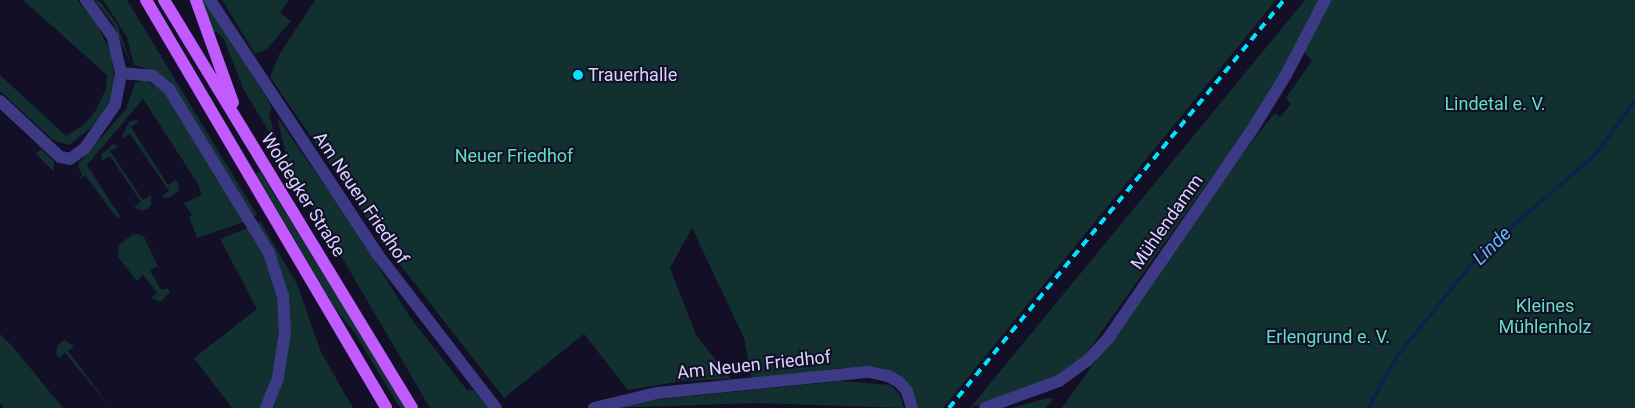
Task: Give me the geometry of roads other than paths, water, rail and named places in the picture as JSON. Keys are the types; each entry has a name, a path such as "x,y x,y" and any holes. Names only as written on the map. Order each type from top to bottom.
{"main road":[{"name":"Woldegker Straße","path":"146,0 386,408"},
{"name":"Woldegker Straße","path":"164,0 412,408"},
{"path":"196,0 244,133"}],"street":[{"path":"0,102 55,153 70,159 85,148 115,105 121,72 112,37 86,0"},
{"name":"Am Neuen Friedhof","path":"210,0 278,108 378,254 496,408"},
{"name":"Mühlendamm","path":"986,408 1059,381 1087,360 1109,337 1252,130 1286,75 1325,0"},
{"path":"121,72 153,76 169,89 269,253 282,296 285,332 278,378 266,408"},
{"name":"Am Neuen Friedhof","path":"594,408 657,392 869,372 894,378 911,402"}],"waterway":[{"name":"Linde","path":"1368,408 1398,355 1479,255 1595,155 1635,101"}],"railway":[{"path":"949,408 1284,0"}],"place":[{"name":"Trauerhalle","path":"578,75"}],"park label":[{"name":"Lindetal e. V.","path":"1495,104"},
{"name":"Neuer Friedhof","path":"514,156"},
{"name":"Kleines Mühlenholz","path":"1545,317"},
{"name":"Erlengrund e. V.","path":"1328,337"}]}
